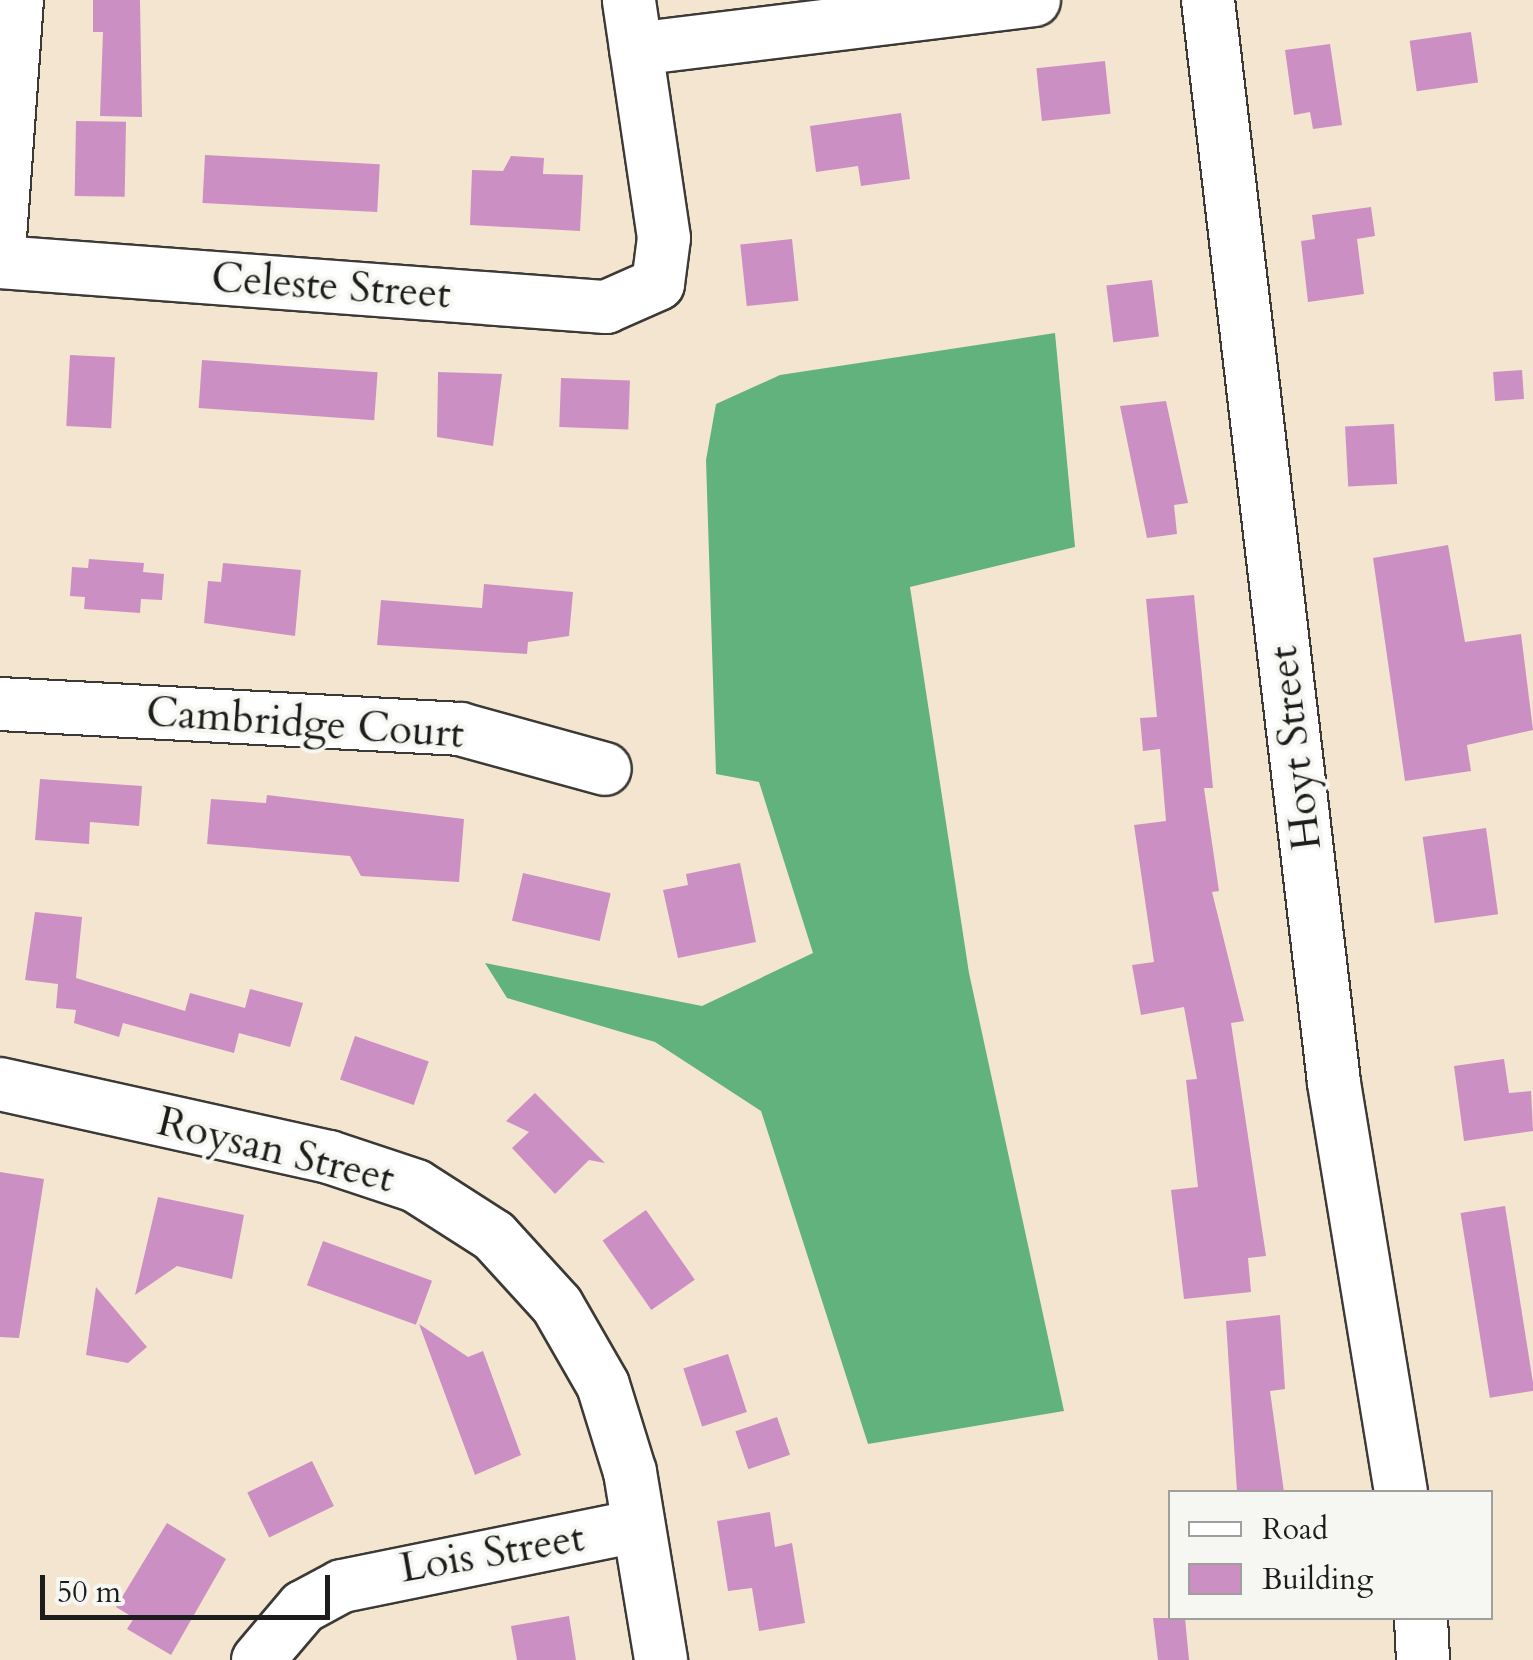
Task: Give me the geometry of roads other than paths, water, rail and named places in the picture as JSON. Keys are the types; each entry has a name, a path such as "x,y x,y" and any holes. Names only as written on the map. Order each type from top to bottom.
{"street":[{"path":"0,237 17,0"},
{"path":"632,24 1034,0"},
{"name":"Hoyt Street","path":"1208,0 1334,1083 1402,1490"},
{"name":"Celeste Street","path":"0,262 606,307 658,284 664,238 632,24"},
{"name":"Cambridge Court","path":"0,704 460,729 606,769"},
{"name":"Roysan Street","path":"0,1084 329,1157 416,1186 494,1236 556,1305 602,1385 638,1526 661,1660"},
{"name":"Lois Street","path":"258,1660 303,1607 342,1586 638,1526"},
{"path":"1421,1620 1423,1660"}]}
